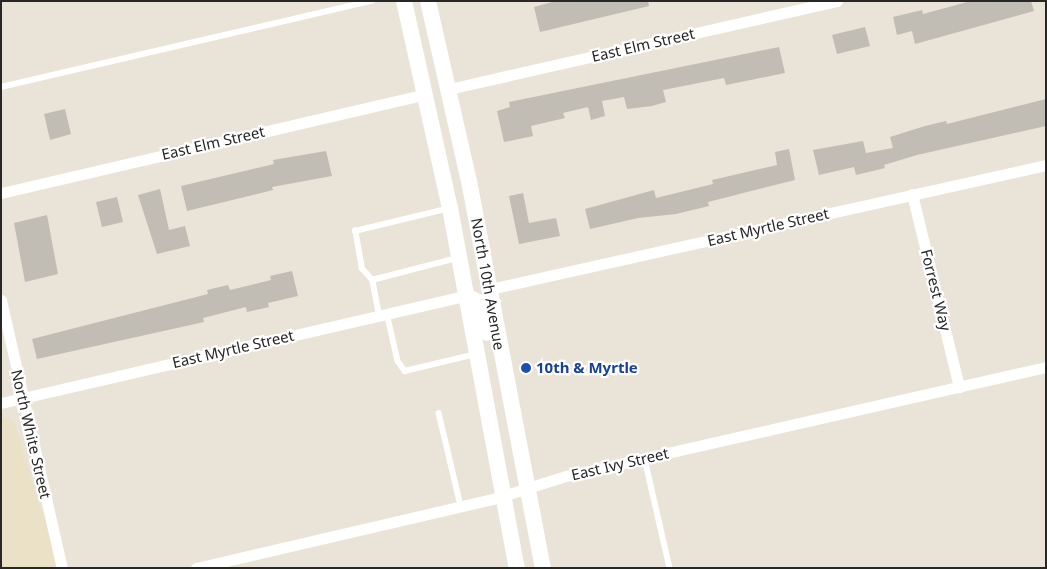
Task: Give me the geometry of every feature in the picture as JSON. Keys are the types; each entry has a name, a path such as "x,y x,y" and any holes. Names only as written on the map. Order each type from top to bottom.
{"main road":[{"name":"North 10th Avenue","path":"404,1 450,208 501,497 517,568"},
{"name":"North 10th Avenue","path":"428,1 449,89 490,289 526,491 543,568"},
{"path":"439,154 462,204 477,278 490,289"},
{"path":"466,296 482,310 492,362 508,394"}],"street":[{"name":"East Elm Street","path":"449,89 837,1"},
{"name":"East Elm Street","path":"1,193 425,94"},
{"name":"East Myrtle Street","path":"490,289 1046,165"},
{"name":"Forrest Way","path":"912,194 959,387"},
{"name":"East Myrtle Street","path":"1,403 466,296"},
{"name":"North White Street","path":"1,300 62,568"},
{"name":"East Ivy Street","path":"196,568 526,491 566,476 1046,367"}],"lane":[{"path":"1,88 372,1"},
{"path":"450,208 355,231 362,270 372,280 398,361 405,371 476,354"},
{"path":"372,280 459,257"},
{"path":"439,413 461,506"},
{"path":"645,459 670,568"}],"shaded area":[{"path":"7,417 13,420 60,568 1,568 1,418"}],"building":[{"path":"556,1 648,1 649,6 540,32 534,7"},
{"path":"971,1 1031,1 1034,11 915,44 912,31 897,35 893,17 922,10 923,14"},
{"path":"865,27 870,46 837,54 832,35"},
{"path":"779,47 785,73 726,85 724,78 663,90 666,102 652,106 627,109 624,97 602,101 605,116 591,120 588,107 563,113 565,118 531,126 533,136 504,142 497,111 510,107 509,102"},
{"path":"1046,99 1046,126 917,155 884,165 885,168 856,175 854,167 819,175 813,150 863,141 866,153 893,148 890,137 925,126 946,121 947,124"},
{"path":"65,109 71,134 50,140 44,114"},
{"path":"789,149 795,180 708,202 709,206 676,214 638,218 590,229 585,209 654,190 656,198 713,184 712,180 777,165 775,152"},
{"path":"326,151 332,176 272,187 273,190 187,211 181,186 274,164 273,160"},
{"path":"160,189 169,230 185,226 190,246 157,254 138,195"},
{"path":"523,193 529,223 556,218 560,236 519,244 509,196"},
{"path":"117,197 123,222 102,227 96,202"},
{"path":"47,215 58,274 25,282 14,223"},
{"path":"292,271 298,296 268,303 269,307 247,312 246,307 203,318 204,322 37,359 32,339 208,294 207,290 228,285 230,290 271,280 270,276"}],"place":[{"name":"10th & Myrtle","path":"526,368"}]}
